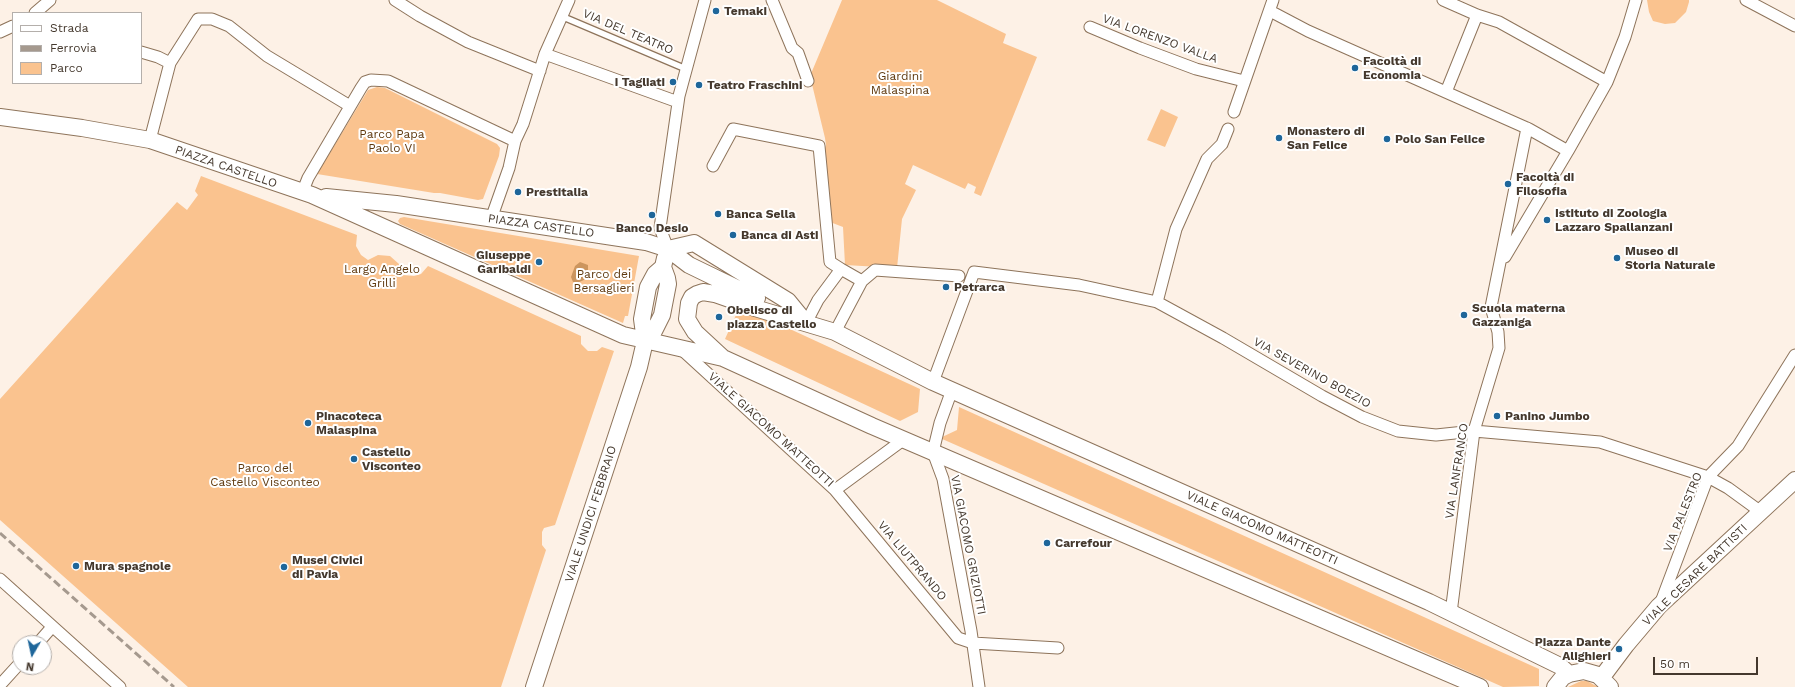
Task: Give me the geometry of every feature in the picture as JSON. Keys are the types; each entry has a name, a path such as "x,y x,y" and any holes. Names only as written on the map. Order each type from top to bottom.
{"street":[{"path":"36,12 50,0"},
{"path":"395,0 420,16 468,42 540,70"},
{"path":"491,219 509,168 515,141 523,124 545,54 569,0"},
{"path":"645,341 642,319 648,287 655,274 663,267 668,249 660,228 678,102 704,0"},
{"path":"772,0 792,48 798,53 808,81"},
{"path":"1234,112 1273,0"},
{"path":"1500,264 1568,151 1607,82 1625,37 1636,0"},
{"path":"1746,0 1795,26"},
{"path":"1450,2 1477,15 1499,22 1607,82"},
{"path":"1270,11 1296,26 1527,128 1568,151"},
{"path":"1446,92 1477,15"},
{"path":"150,140 170,63 198,19 212,19 229,26 267,56 350,106"},
{"path":"0,32 12,26"},
{"name":"VIA LORENZO VALLA","path":"1090,27 1196,69 1244,81"},
{"path":"142,52 158,57 170,63"},
{"path":"545,54 678,102"},
{"path":"307,194 308,178 365,82 378,79 388,81 515,141"},
{"name":"PIAZZA CASTELLO","path":"0,117 82,128 150,140 307,194 623,335 645,341"},
{"name":"VIA LANFRANCO","path":"1451,613 1474,431 1498,348 1498,332 1491,308 1527,128"},
{"path":"713,166 733,129 819,146 830,262 862,281"},
{"path":"1157,302 1176,229 1207,159 1222,144 1228,129"},
{"name":"PIAZZA CASTELLO","path":"307,194 396,204 646,242 668,249"},
{"path":"385,229 381,221 382,214 387,208 396,204"},
{"path":"668,249 694,243 788,301 806,323 818,300 841,269"},
{"name":"VIALE GIACOMO MATTEOTTI","path":"668,249 690,265 806,323"},
{"path":"835,332 862,281 875,270 959,276"},
{"name":"VIA SEVERINO BOEZIO","path":"933,382 974,272 1080,285 1157,302 1223,338 1322,396 1362,416 1398,431 1436,434 1474,431 1600,442 1708,477 1728,488 1761,512"},
{"name":"VIALE GIACOMO MATTEOTTI","path":"723,358 695,332 687,319 689,303 692,297 697,294 703,292 715,294 755,308 835,332 933,382 1451,613 1560,666 1569,674"},
{"name":"VIALE GIACOMO MATTEOTTI","path":"645,341 679,347 723,358 903,440 1480,687"},
{"name":"VIALE UNDICI FEBBRAIO","path":"534,687 614,446 645,341"},
{"name":"VIALE GIACOMO MATTEOTTI","path":"679,347 835,490 903,440"},
{"name":"VIA PALESTRO","path":"1660,606 1708,477 1738,446 1795,355"},
{"path":"933,452 940,423 952,390"},
{"name":"VIA GIACOMO GRIZIOTTI","path":"933,452 943,479 973,643 978,687"},
{"name":"VIALE CESARE BATTISTI","path":"1606,682 1626,645 1660,606 1795,480"},
{"name":"VIA LIUTPRANDO","path":"835,490 958,638 973,643"},
{"path":"0,579 120,687"},
{"path":"45,635 52,627"},
{"path":"973,643 1058,648"},
{"path":"1555,687 1563,677 1569,674 1584,671 1594,673 1606,682"},
{"path":"0,685 12,672"}],"lane":[{"name":"VIA DEL TEATRO","path":"561,16 686,69"}],"green space":[{"name":"Giardini Malaspina","path":"842,0 937,0 1006,34 1003,43 1037,57 981,196 974,193 976,187 968,183 965,189 913,165 905,184 916,190 902,219 897,268 845,265 843,227 830,222 826,145 810,76"},
{"path":"1647,0 1689,0 1689,2 1686,12 1675,23 1665,24 1653,21 1649,12"},
{"name":"Parco Papa Paolo VI","path":"377,87 385,88 497,144 500,148 499,156 483,199 478,200 317,174 368,90"},
{"path":"1161,109 1178,117 1165,147 1147,140"},
{"name":"Parco del Castello Visconteo","path":"201,176 357,235 356,246 361,255 368,260 378,255 390,256 399,264 403,275 414,276 421,274 428,266 581,336 581,344 588,351 597,351 602,347 614,351 555,525 544,528 542,532 542,545 546,550 501,687 188,687 0,520 0,399 177,202 187,210 198,195 195,191"},
{"name":"Parco dei Bersaglieri","path":"404,217 639,256 628,316 625,316 623,323 400,224 398,221 400,218"},
{"path":"740,306 920,389 918,412 900,421 725,339"},
{"path":"959,407 1539,669 1539,686 1503,687 940,438 957,430"},
{"path":"1581,681 1587,681 1598,687 1568,687"}],"shaded area":[{"path":"580,262 588,265 588,274 586,279 577,283 573,282 571,277 575,266"}],"railway":[{"path":"0,533 174,687"}],"place":[{"name":"Temaki","path":"716,11"},
{"name":"Facoltà di Economia","path":"1355,68"},
{"name":"i Tagliati","path":"673,82"},
{"name":"Teatro Fraschini","path":"699,85"},
{"name":"Monastero di San Felice","path":"1279,138"},
{"name":"Polo San Felice","path":"1387,139"},
{"name":"Facoltà di Filosofia","path":"1508,184"},
{"name":"Prestitalia","path":"518,192"},
{"name":"Banca Sella","path":"718,214"},
{"name":"Banco Desio","path":"652,215"},
{"name":"Istituto di Zoologia Lazzaro Spallanzani","path":"1547,220"},
{"name":"Banca di Asti","path":"733,235"},
{"name":"Museo di Storia Naturale","path":"1617,258"},
{"name":"Giuseppe Garibaldi","path":"539,262"},
{"name":"Petrarca","path":"946,287"},
{"name":"Scuola materna Gazzaniga","path":"1464,315"},
{"name":"Obelisco di piazza Castello","path":"719,317"},
{"name":"Panino Jumbo","path":"1497,416"},
{"name":"Pinacoteca Malaspina","path":"308,423"},
{"name":"Castello Visconteo","path":"354,459"},
{"name":"Carrefour","path":"1047,543"},
{"name":"Mura spagnole","path":"76,566"},
{"name":"Musei Civici di Pavia","path":"284,567"},
{"name":"Piazza Dante Alighieri","path":"1619,649"}],"park label":[{"name":"Largo Angelo Grilli","path":"382,276"}]}
